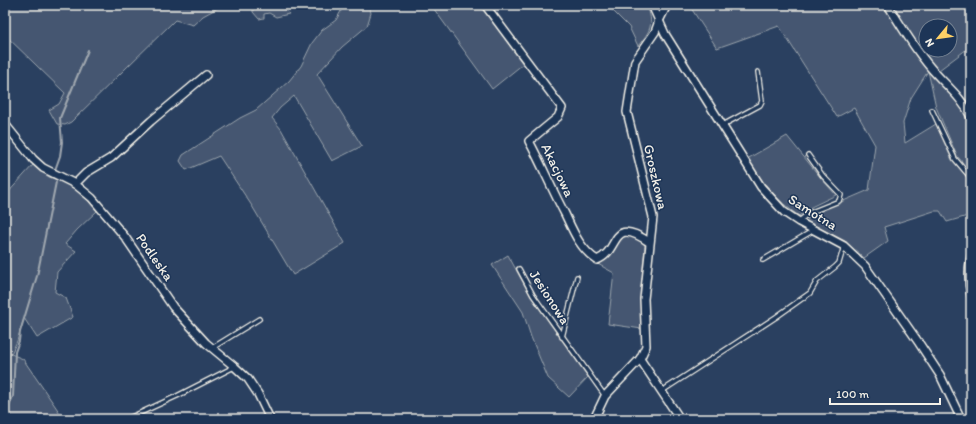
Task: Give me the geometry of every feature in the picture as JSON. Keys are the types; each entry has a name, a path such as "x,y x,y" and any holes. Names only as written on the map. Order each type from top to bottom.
{"street":[{"name":"Akacjowa","path":"485,5 562,108 558,116 529,141 582,246 597,260 607,254 614,241 621,234 632,233 639,235 649,242"},
{"name":"Samotna","path":"652,5 665,34 761,187 772,201 784,212 799,222 844,246 865,266 940,375 960,419"},
{"name":"Groszkowa","path":"594,419 605,396 640,359 646,346 644,299 649,242 653,217 627,112 635,61 655,32 658,21 667,5"},
{"path":"888,5 921,56 955,94 967,109 971,118"},
{"path":"75,184 86,173 111,158 151,121 206,75"},
{"name":"Podleska","path":"5,124 33,159 43,168 75,184 92,198 125,237 174,307 206,343 248,379 258,394 270,419"},
{"path":"971,257 968,270 968,282 971,295"},
{"path":"640,359 680,419"}],"lane":[{"path":"722,126 760,105 762,101 758,72"},
{"path":"932,110 955,159 971,178"},
{"path":"799,222 809,213 839,200 841,195 823,176 808,155"},
{"path":"763,260 814,230"},
{"path":"662,391 776,317 810,293 817,281 835,268 839,263 844,246"},
{"name":"Jesionowa","path":"519,269 533,295 605,396"},
{"name":"Jesionowa","path":"562,337 577,277"},
{"path":"212,348 259,319"},
{"path":"127,419 235,367"}],"shaded area":[{"path":"5,5 223,5 203,16 193,25 175,20 71,122 65,125 57,124 49,110 59,104 65,93 5,35"},
{"path":"253,5 282,5 289,14 276,17 269,13 264,14 264,18 259,19 253,12"},
{"path":"340,5 369,5 371,13 367,26 342,47 317,74 362,146 332,161 294,96 280,108 272,118 281,129 345,243 293,275 252,206 219,156 186,170 180,161 183,155 240,118 256,110 289,81 301,66 312,43 322,30 336,20 341,11"},
{"path":"431,5 480,5 523,64 492,89"},
{"path":"607,5 647,5 651,23 646,36 638,46 629,27"},
{"path":"689,5 883,5 918,59 959,103 971,124 971,172 957,156 936,107 928,71 911,98 903,123 905,143 936,124 952,160 971,182 971,215 947,222 940,211 934,211 884,227 888,241 864,258 845,241 806,221 813,214 869,190 875,145 854,108 837,117 779,26 717,48"},
{"path":"893,5 971,5 971,46 958,56 958,18 918,18 918,48"},
{"path":"926,58 955,58 939,70"},
{"path":"787,136 836,195 809,208 799,216 770,190 747,159"},
{"path":"33,165 49,177 69,184 83,195 97,211 65,244 76,251 57,272 55,292 66,298 73,317 37,338 24,318 17,341 11,354 23,359 64,419 5,419 5,196"},
{"path":"628,235 638,239 645,245 641,299 642,329 608,324 614,273 596,263 623,236"},
{"path":"508,255 531,297 588,377 569,397 548,378 531,337 523,312 492,265"}],"waterway":[{"path":"55,170 60,156 62,142 60,118 88,50"},
{"path":"5,417 13,396 15,352 37,276 56,182"}]}
